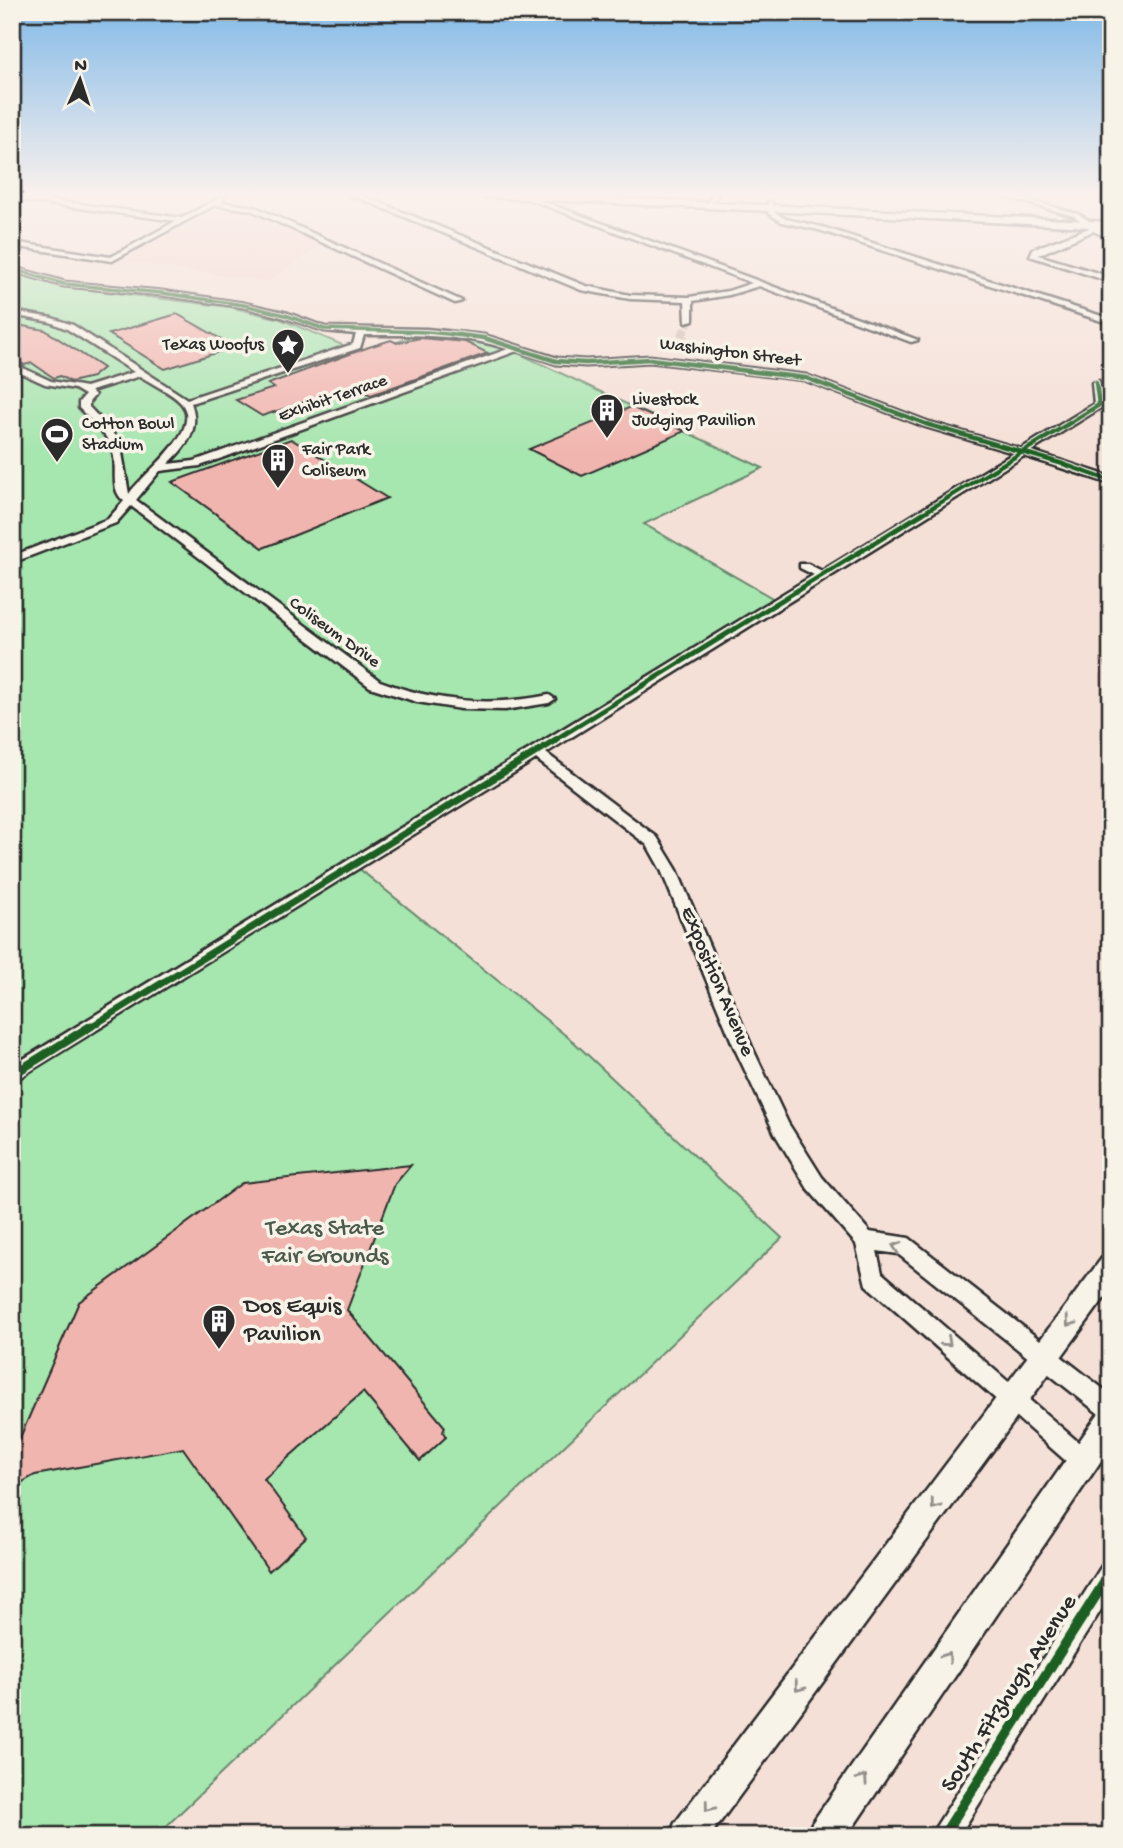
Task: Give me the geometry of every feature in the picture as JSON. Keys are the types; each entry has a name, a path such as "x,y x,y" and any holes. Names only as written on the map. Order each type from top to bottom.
{"main road":[{"path":"688,1836 1111,1267"},
{"path":"825,1836 1111,1420"}],"street":[{"name":"Washington Street","path":"51,280 64,284 212,300 269,310 324,329 360,332 392,330 484,338 556,361 670,361 806,378 926,424 1111,481"},
{"path":"412,280 458,301"},
{"path":"565,280 584,288 630,297 689,299 729,293 760,283"},
{"path":"752,280 914,340"},
{"path":"982,280 1111,322"},
{"path":"689,299 689,320"},
{"path":"12,313 63,323 186,402 192,419 186,437 138,488 131,502 112,521 12,560"},
{"path":"186,402 357,346 360,332"},
{"name":"Exhibit Terrace","path":"156,468 196,464 518,348"},
{"path":"670,361 676,350"},
{"path":"12,366 51,384 86,390 90,395 84,402 85,408 112,437 118,449 120,488 131,502"},
{"path":"86,390 141,373"},
{"path":"12,1075 1099,405 1096,383"},
{"name":"Coliseum Drive","path":"131,502 375,684 413,698 470,706 522,706 549,699"},
{"path":"804,566 822,575"},
{"name":"Exposition Avenue","path":"537,753 652,841 669,870 743,1047 781,1128 815,1183 865,1240 873,1279 1083,1461"},
{"path":"865,1240 902,1245 1111,1409"},
{"name":"South Fitzhugh Avenue","path":"943,1836 1111,1572"}],"green space":[{"name":"Texas State Fair Grounds","path":"12,280 39,280 58,286 230,307 280,319 359,352 407,339 441,337 476,340 520,354 763,468 644,524 774,599 357,867 575,1043 782,1238 156,1836 12,1836"}],"building":[{"path":"177,314 235,347 165,369 109,334"},
{"path":"12,324 45,330 103,368 92,377 71,382 60,376 54,378 32,363 24,365 12,356"},
{"path":"420,338 465,342 488,353 371,395 364,392 345,398 338,394 330,397 326,395 262,416 236,400 274,388 268,384 369,347 391,340 397,343"},
{"name":"Livestock Judging Pavilion","path":"631,407 685,431 582,476 529,449"},
{"name":"Fair Park Coliseum","path":"291,439 387,498 263,548 172,482"},
{"name":"Dos Equis Pavilion","path":"411,1165 395,1184 347,1310 445,1427 443,1432 446,1437 420,1461 363,1392 264,1479 306,1537 269,1571 183,1448 35,1475 12,1488 12,1456 79,1302 242,1183"}],"tunnel":[{"path":"682,336 689,320"},
{"path":"676,350 683,334"}],"cycle path":[{"path":"51,280 244,305 285,315 324,329 427,332 484,338 556,361 586,363 650,359 806,378 926,424 1063,464 1111,481"},
{"path":"12,1075 1099,405 1096,383"},
{"path":"943,1836 1111,1572"}],"place":[{"name":"Texas Woofus","path":"288,375"},
{"name":"Livestock Judging Pavilion","path":"607,440"},
{"name":"Cotton Bowl Stadium","path":"57,464"},
{"name":"Fair Park Coliseum","path":"278,490"},
{"name":"Dos Equis Pavilion","path":"219,1351"}]}
